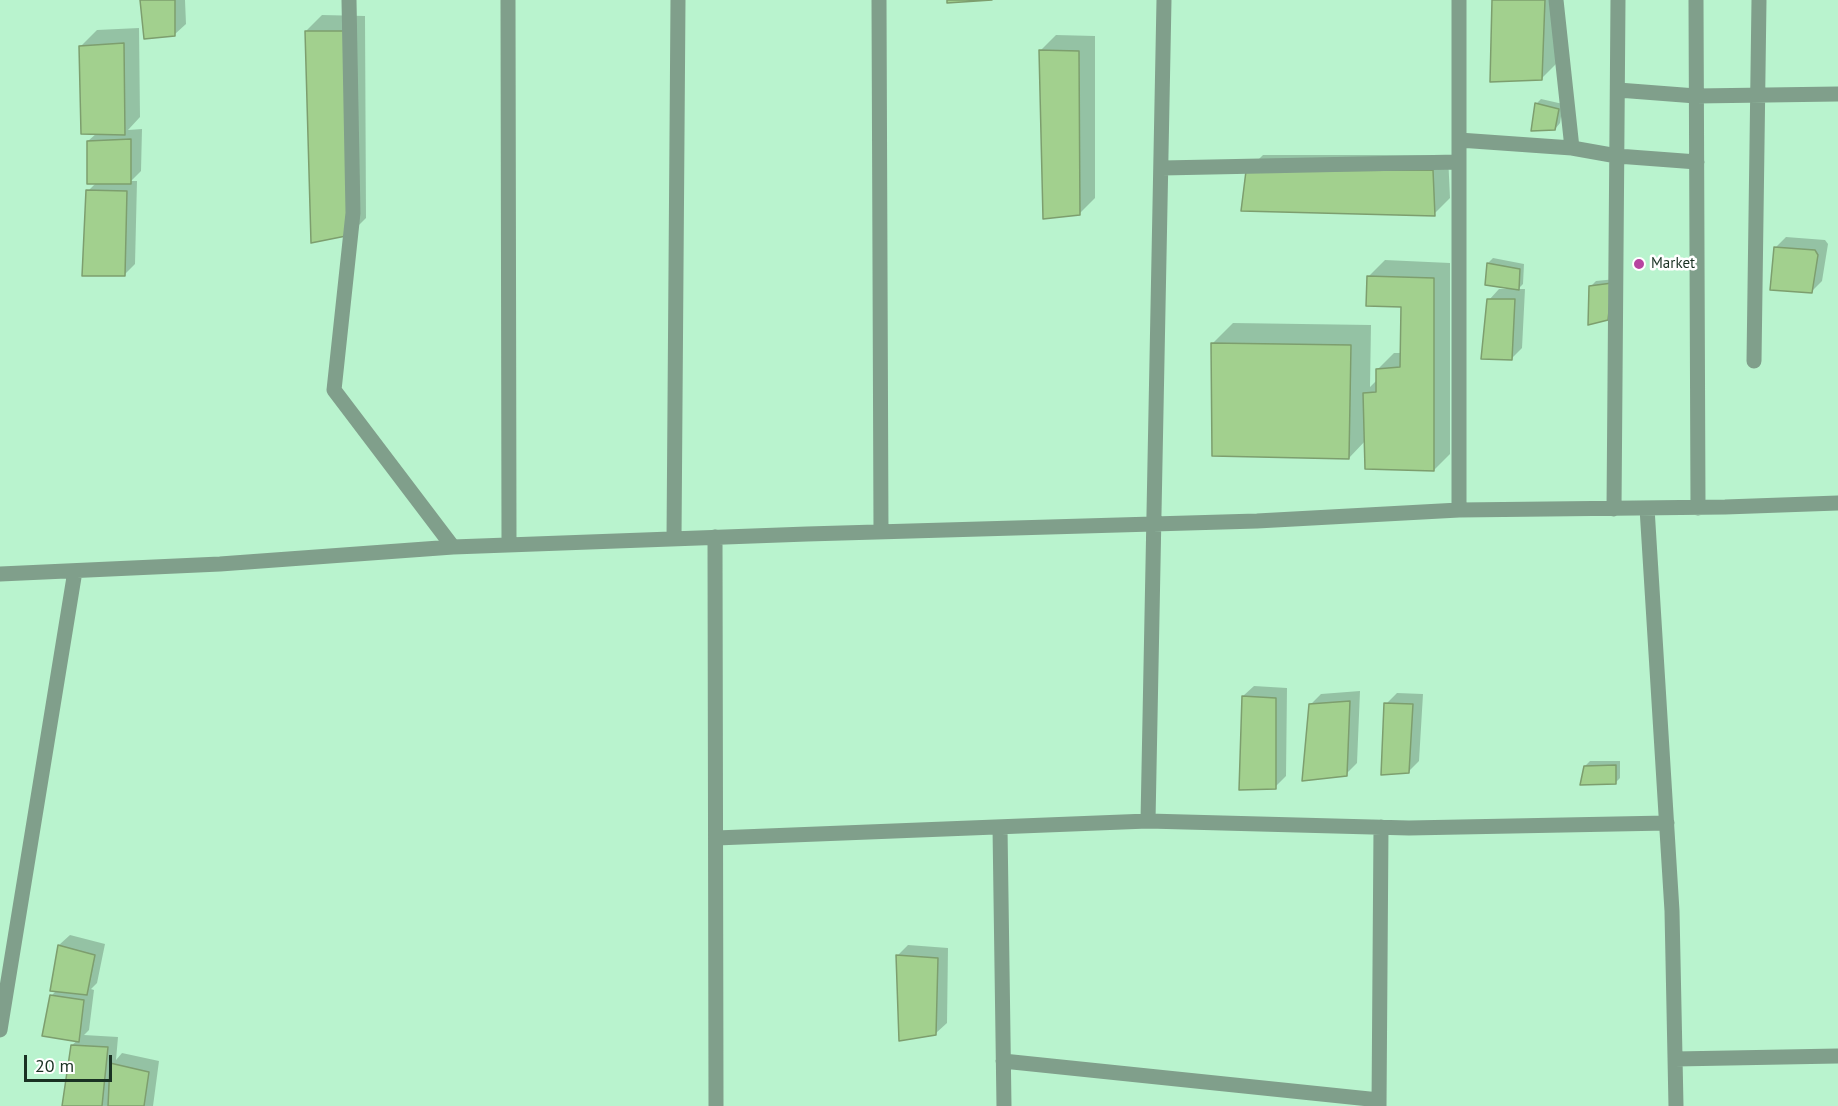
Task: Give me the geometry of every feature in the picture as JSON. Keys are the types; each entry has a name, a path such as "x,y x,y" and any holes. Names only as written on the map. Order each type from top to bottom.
{"street":[{"path":"349,0 353,213 334,390 453,547"},
{"path":"508,0 509,545"},
{"path":"675,539 678,0"},
{"path":"879,0 881,532"},
{"path":"1148,821 1164,0"},
{"path":"1459,0 1459,510"},
{"path":"1557,0 1572,148"},
{"path":"1614,508 1618,0"},
{"path":"1696,0 1698,508"},
{"path":"1754,361 1759,0"},
{"path":"1617,90 1696,96 1838,94"},
{"path":"1459,140 1572,148 1617,156 1697,162"},
{"path":"1162,168 1458,162"},
{"path":"0,574 220,564 453,547 1257,521 1459,510 1698,508 1838,503"},
{"path":"1647,508 1672,911 1676,1106"},
{"path":"715,537 716,1106"},
{"path":"0,1030 75,571"},
{"path":"716,838 1148,821 1381,827 1667,823"},
{"path":"1000,827 1004,1106"},
{"path":"1003,1061 1379,1103 1381,827"},
{"path":"1675,1059 1838,1056"}],"building":[{"path":"140,0 175,0 175,36 144,39"},
{"path":"947,0 992,0 947,3"},
{"path":"1492,0 1545,0 1542,80 1490,82"},
{"path":"305,31 350,31 351,235 311,243"},
{"path":"124,43 125,135 81,134 79,46"},
{"path":"1039,50 1079,51 1080,215 1043,219"},
{"path":"1535,103 1559,109 1555,130 1531,131"},
{"path":"131,139 131,184 87,184 87,141"},
{"path":"1433,170 1435,216 1241,211 1246,171"},
{"path":"86,190 127,191 125,276 82,276"},
{"path":"1774,247 1815,250 1818,255 1812,293 1770,290"},
{"path":"1487,263 1520,269 1519,290 1485,285"},
{"path":"1367,276 1434,278 1434,471 1365,469 1363,393 1376,392 1376,369 1400,367 1401,307 1366,306"},
{"path":"1612,283 1608,320 1588,325 1589,286"},
{"path":"1487,299 1515,299 1512,360 1481,359"},
{"path":"1211,343 1351,345 1349,459 1212,456"},
{"path":"1242,696 1276,698 1276,789 1239,790"},
{"path":"1350,701 1347,776 1302,781 1309,704"},
{"path":"1384,703 1413,704 1409,773 1381,775"},
{"path":"1616,765 1616,784 1580,785 1584,766"},
{"path":"58,945 95,955 87,995 50,991"},
{"path":"896,955 938,958 936,1035 899,1041"},
{"path":"50,995 84,1000 79,1042 42,1036"},
{"path":"71,1045 108,1047 102,1106 62,1106"},
{"path":"110,1063 149,1072 144,1106 108,1106"}],"place":[{"name":"Market","path":"1639,264"}]}
